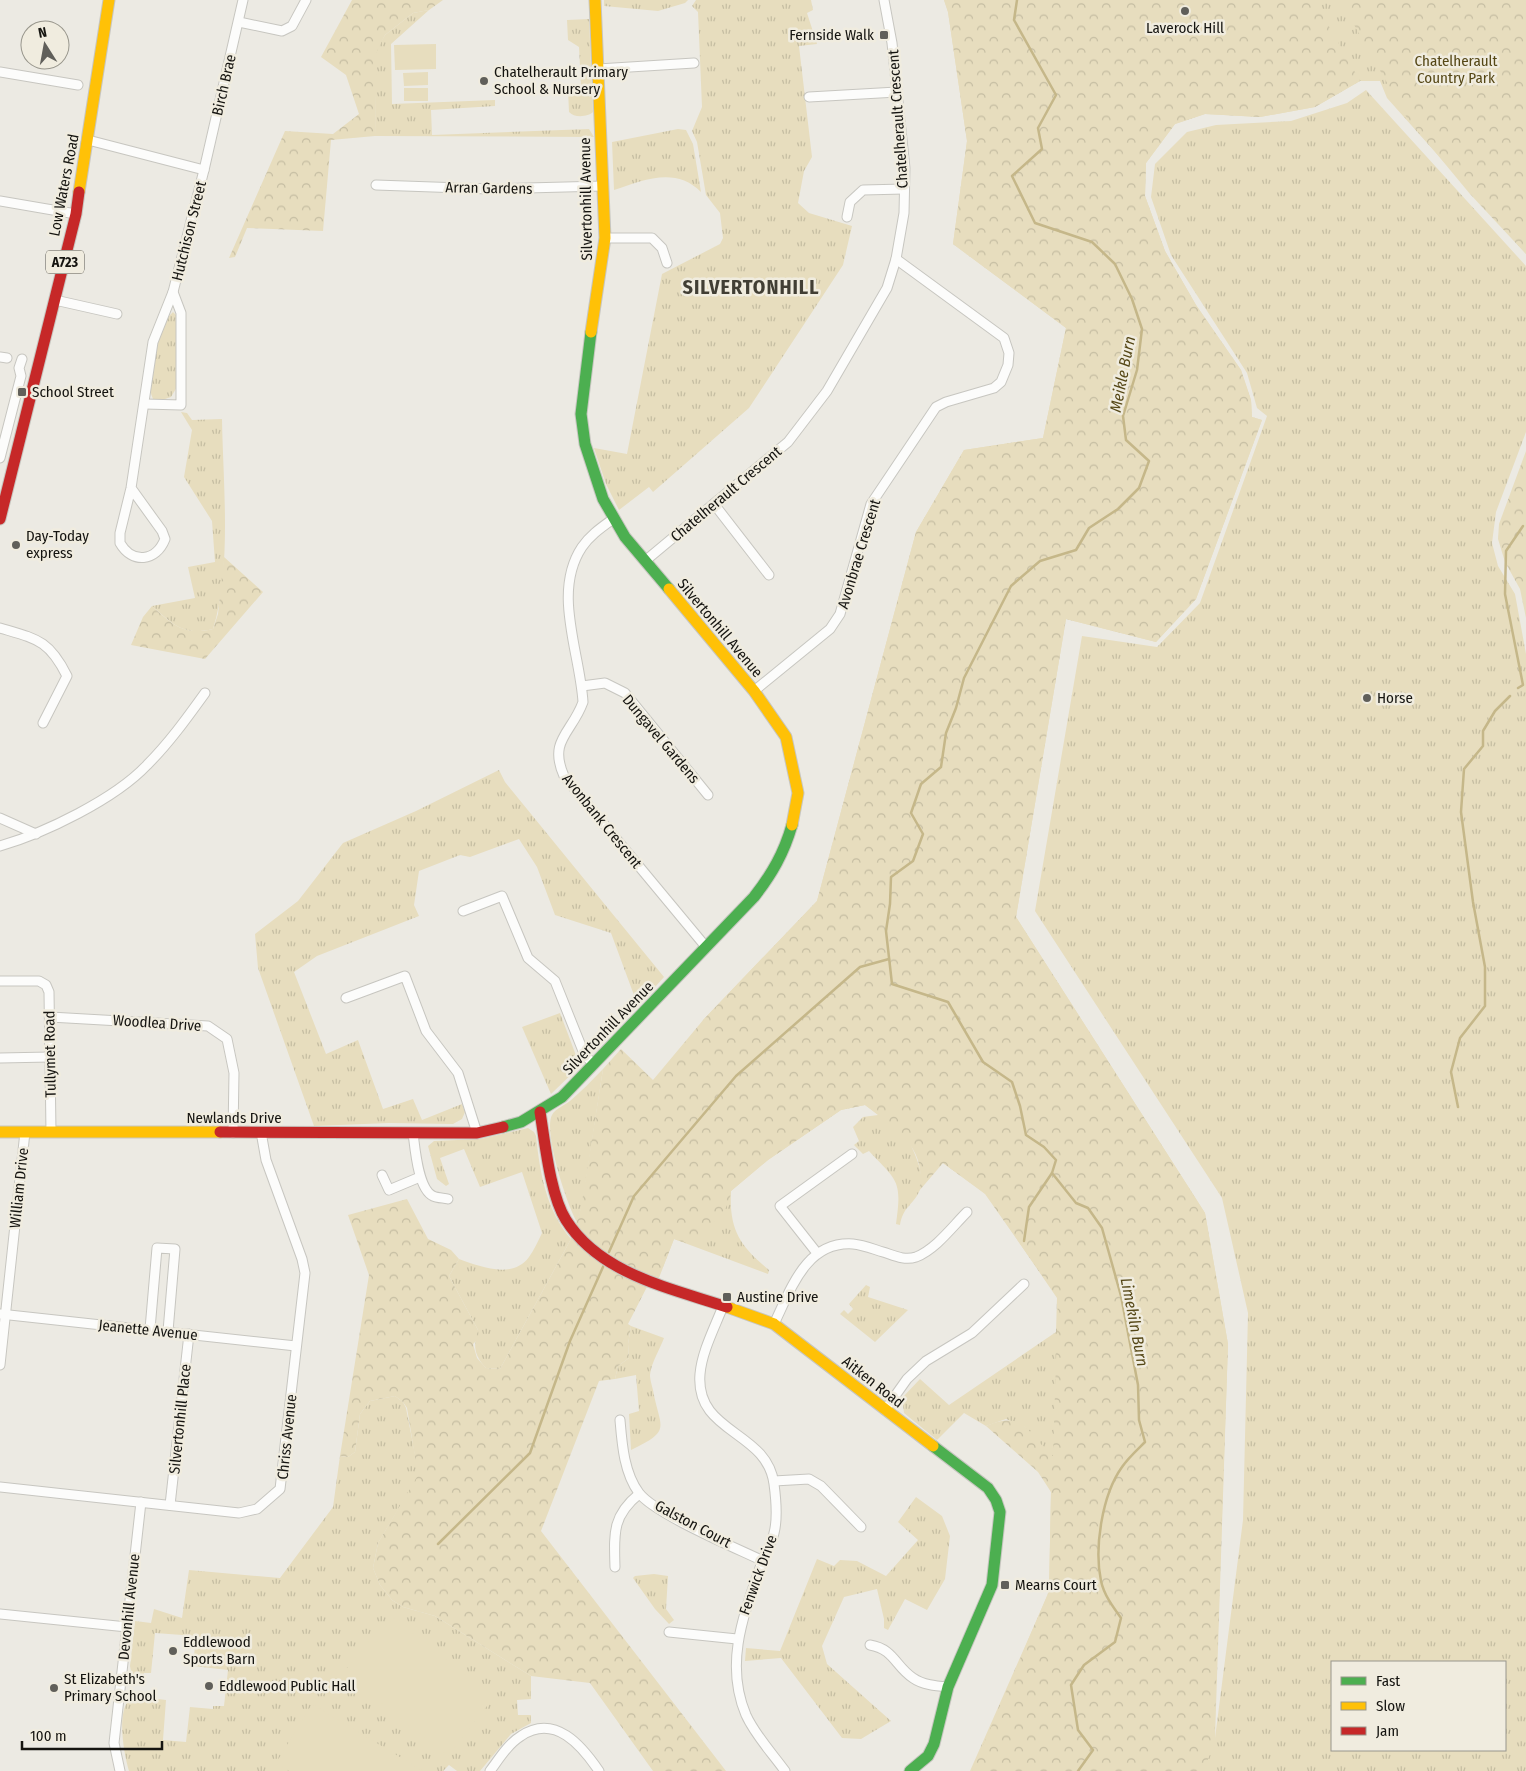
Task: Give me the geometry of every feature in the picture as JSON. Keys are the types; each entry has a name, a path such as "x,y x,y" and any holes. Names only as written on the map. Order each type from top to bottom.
{"street":[{"name":"Low Waters Road","path":"0,516 76,214 109,0"},
{"name":"Birch Brae","path":"204,170 243,0"},
{"path":"238,22 282,31 292,26 306,0"},
{"name":"Silvertonhill Avenue","path":"473,1133 521,1122 562,1097 706,947 773,873 786,846 796,814 798,793 794,761 786,737 754,691 625,537 614,519 593,473 585,444 581,414 605,238 595,0"},
{"name":"Chatelherault Crescent","path":"646,561 788,442 827,391 874,314 887,288 896,259 904,213 905,168 889,21 884,0"},
{"path":"598,69 694,62"},
{"path":"0,72 78,85"},
{"path":"809,97 897,92"},
{"name":"Hutchison Street","path":"88,140 204,170 173,292 153,342 147,368 145,404 133,465 131,488 120,533 120,543 125,552 134,557 146,558 156,554 165,539 162,531 131,488"},
{"name":"Arran Gardens","path":"376,185 490,189 602,186"},
{"path":"847,217 850,202 855,195 863,190 904,188"},
{"path":"0,201 76,214"},
{"path":"605,238 652,238 662,248 667,263"},
{"name":"Avonbrae Crescent","path":"754,691 830,629 840,614 871,504 929,414 946,402 994,388 1001,382 1008,365 1009,353 1004,338 896,259"},
{"name":"Hutchison Street","path":"145,404 181,405 181,313 173,292"},
{"path":"55,300 117,314"},
{"path":"0,458 21,376 19,368 22,359"},
{"path":"714,504 769,575"},
{"name":"Avonbank Crescent","path":"614,519 583,545 569,576 568,595 583,702 578,715 562,736 558,749 558,763 564,776 706,947"},
{"path":"0,628 38,639 57,656 67,676 43,723"},
{"name":"Dungavel Gardens","path":"582,686 605,683 626,694 708,795"},
{"path":"0,846 36,834 114,792 130,781 167,742 205,693"},
{"path":"0,818 36,834"},
{"path":"463,912 502,896 528,958 555,981 585,1056 594,1064"},
{"path":"346,998 405,976 426,1031 458,1073 473,1133"},
{"name":"Tullymet Road","path":"0,981 39,981 46,985 49,992 51,1132"},
{"name":"Woodlea Drive","path":"50,1017 208,1026 226,1039 234,1072 233,1133"},
{"path":"0,1058 50,1057"},
{"name":"Aitken Road","path":"540,1112 552,1180 557,1197 565,1219 586,1244 611,1264 640,1277 774,1324 988,1488 996,1500 1000,1512 990,1595 948,1687 934,1744 928,1756 910,1771"},
{"name":"Newlands Drive","path":"0,1132 473,1133"},
{"name":"William Drive","path":"0,1364 3,1314 25,1132"},
{"name":"Chriss Avenue","path":"0,1487 248,1512 262,1506 280,1488 305,1273 302,1259 266,1160 261,1132"},
{"path":"413,1133 420,1178 425,1188 432,1196 448,1199"},
{"path":"817,1253 780,1206 852,1154"},
{"path":"382,1175 389,1190 420,1178"},
{"path":"774,1324 800,1271 817,1253 827,1248 852,1244 900,1258 914,1258 928,1250 967,1212"},
{"path":"150,1330 157,1248 175,1249 168,1332"},
{"path":"884,1410 907,1379 926,1361 972,1333 1024,1284"},
{"name":"Fenwick Drive","path":"723,1306 700,1372 701,1397 707,1410 752,1445 766,1460 774,1481 776,1513 774,1534 737,1639"},
{"name":"Jeanette Avenue","path":"3,1314 296,1346"},
{"name":"Silvertonhill Place","path":"170,1505 190,1334"},
{"name":"Galston Court","path":"620,1420 625,1461 640,1494 664,1512 763,1561"},
{"path":"774,1481 809,1478 821,1486 861,1526"},
{"path":"615,1567 614,1532 618,1519 628,1503 640,1494"},
{"name":"Devonhill Avenue","path":"120,1771 114,1743 141,1502"},
{"path":"0,1614 127,1627"},
{"path":"669,1632 737,1639 737,1674 740,1696 746,1715 785,1771"},
{"path":"870,1645 884,1648 913,1678 926,1684 948,1687"},
{"path":"490,1771 520,1737 528,1732 550,1730 561,1732 577,1742 599,1771"}],"green space":[{"path":"352,0 443,0 429,10 413,13 385,35 377,51 375,136 331,140 323,231 247,228 235,257 229,258 285,131 333,134 359,114 346,75 321,57"},
{"path":"604,0 688,0 685,3 658,11 604,6"},
{"path":"696,0 811,0 813,10 807,13 817,44 799,46 812,157 804,171 798,203 809,213 852,226 843,265 749,408 653,492 649,487 619,510 606,484 594,448 627,454 662,274 720,244 723,238 720,213 706,195 697,142 692,131 702,107 698,12 692,6"},
{"path":"944,0 1526,0 1526,254 1387,98 1380,81 1360,81 1315,107 1260,117 1205,114 1175,124 1146,163 1145,196 1165,251 1196,305 1241,370 1251,400 1252,417 1262,420 1196,599 1156,642 1066,619 1016,917 1205,1213 1228,1344 1215,1738 1243,1520 1248,1313 1222,1198 1035,911 1082,636 1157,647 1200,603 1267,416 1257,408 1247,373 1171,255 1151,197 1155,164 1187,132 1216,125 1291,121 1347,103 1366,90 1526,266 1526,432 1496,512 1492,543 1498,566 1515,594 1526,654 1526,1771 970,1771 1049,1592 1051,1492 1025,1427 1006,1419 986,1426 964,1413 937,1440 904,1413 902,1398 920,1379 949,1405 1056,1332 1057,1298 986,1194 943,1163 910,1143 921,1173 921,1186 916,1197 905,1210 900,1225 896,1224 898,1190 896,1183 869,1151 863,1154 854,1145 859,1141 853,1127 863,1117 878,1115 865,1105 841,1110 768,1160 731,1191 732,1216 738,1236 751,1253 769,1270 768,1274 674,1239 663,1267 581,1209 577,1222 562,1185 553,1152 551,1136 550,1124 553,1113 568,1103 603,1069 582,1206 704,1019 817,901 916,532 964,450 1043,438 1066,328 953,244 967,141 948,12"},
{"path":"944,0 1314,0 1360,81 1315,107 1260,117 1205,114 1175,124 1146,163 1145,196 1165,251 1196,305 1241,370 1251,400 1252,417 1262,420 1196,599 1156,642 1066,619 1016,917 1205,1213 1228,1344 1214,1745 1203,1771 972,1771 1049,1591 1051,1492 1038,1472 986,1426 999,1422 1018,1422 1053,1456 1058,1298 985,1194 943,1163 919,1191 921,1176 919,1163 914,1151 898,1131 865,1105 841,1110 768,1160 731,1191 728,1203 721,1215 700,1234 683,1242 674,1239 657,1283 650,1281 628,1324 631,1326 628,1344 629,1358 618,1366 615,1379 599,1381 541,1531 726,1771 653,1771 590,1683 531,1676 435,1616 403,1607 392,1600 380,1585 373,1568 378,1543 418,1475 407,1408 395,1396 370,1401 360,1414 355,1452 348,1457 340,1456 369,1275 348,1215 407,1199 428,1239 451,1250 459,1259 449,1276 478,1330 479,1338 473,1344 477,1358 486,1368 500,1369 571,1239 581,1208 603,1069 621,1049 653,1080 704,1019 817,901 916,532 964,450 1043,438 1066,328 953,244 967,141 948,12"},
{"name":"Chatelherault Country Park","path":"1340,0 1526,0 1526,254 1470,194 1407,118"},
{"path":"429,10 391,44 392,104 495,100 495,106 431,110 432,135 589,129 594,137 375,136 376,51 385,35 413,13"},
{"path":"589,19 593,112 588,115 577,116 569,112 568,90 572,88 578,89 581,86 579,47 568,40 567,20"},
{"path":"436,44 436,69 395,70 394,45"},
{"path":"428,72 428,85 404,86 403,73"},
{"path":"404,88 428,88 428,101 404,101"},
{"path":"678,129 686,130 693,144 701,192 681,179 670,177 648,179 614,190 612,142"},
{"path":"173,312 178,317 177,387 171,397 159,401 153,399 150,390 151,369 160,336 168,317"},
{"path":"181,412 187,413 192,420 222,419 225,497 223,579 213,629 203,631 186,630 167,619 152,606 195,598 188,567 215,562 212,521 184,477 192,430"},
{"path":"1526,451 1526,618 1520,589 1505,562 1498,539 1499,524"},
{"path":"224,557 263,592 205,659 131,645 143,617 152,606 166,619 186,630 203,631 213,629 218,614"},
{"path":"499,770 505,782 664,977 638,1006 611,933 555,915 537,867 519,839 470,857 460,855 419,871 414,905 419,916 317,956 294,972 326,1054 358,1040 383,1109 413,1099 422,1120 462,1104 465,1112 462,1119 453,1124 389,1123 314,1126 258,968 255,934 298,901 343,843 416,811"},
{"path":"560,1013 580,1066 551,1094 522,1027"},
{"path":"528,1128 536,1136 542,1177 550,1203 562,1228 571,1239 500,1369 486,1368 479,1359 476,1350 475,1341 478,1330 449,1276 459,1259 485,1268 505,1270 514,1268 522,1264 529,1257 542,1233 522,1172 480,1187 464,1149 440,1158 449,1184 446,1186 437,1179 428,1146 434,1141 481,1139"},
{"path":"866,1285 870,1287 868,1297 908,1310 875,1342 840,1314 844,1310 848,1314 853,1309 849,1304"},
{"path":"631,1326 664,1338 650,1375 660,1427 658,1433 653,1438 631,1450 629,1414 639,1411 636,1375 615,1379 618,1366 629,1358 628,1344"},
{"path":"395,1396 403,1402 406,1408 419,1475 378,1543 373,1568 380,1585 392,1600 403,1607 435,1616 531,1676 531,1699 517,1700 518,1715 531,1715 531,1723 511,1734 480,1771 457,1771 449,1765 443,1771 129,1771 125,1755 122,1725 125,1708 129,1699 142,1695 142,1697 166,1700 163,1740 186,1742 190,1707 213,1709 213,1706 224,1706 228,1670 193,1666 196,1636 155,1633 151,1673 144,1673 144,1681 132,1677 130,1666 135,1621 151,1623 154,1609 182,1618 189,1570 280,1578 333,1507 340,1456 348,1457 355,1452 360,1414 370,1401"},
{"path":"916,1497 942,1516 950,1536 945,1579 927,1610 905,1599 888,1630 884,1628 884,1619 877,1589 844,1597 822,1646 827,1664 891,1721 861,1739 842,1738 781,1658 745,1661 746,1648 780,1651 817,1559 834,1566 840,1560 857,1561 886,1576 918,1540 898,1522"},
{"path":"654,1574 668,1576 666,1609 674,1620 669,1624 655,1609 633,1578 635,1576"},
{"path":"390,1615 494,1697 448,1756 343,1673"},
{"path":"312,1704 423,1771 289,1771 276,1763"}],"waterway":[{"name":"Meikle Burn","path":"1017,0 1014,20 1056,95 1038,128 1042,149 1012,176 1035,223 1092,242 1115,264 1132,299 1142,329 1137,370 1123,416 1126,440 1149,461 1139,488 1118,509 1089,528 1076,550 1040,561 1011,586 964,678 956,708 946,733 941,767 921,784 911,813 923,834 913,861 891,877 886,931 892,984 948,1002 983,1062 1012,1082 1020,1106 1026,1135 1044,1147 1056,1160 1052,1173 1076,1203 1088,1208 1102,1228 1121,1296 1138,1385 1139,1420 1145,1442 1127,1460 1115,1479 1109,1492 1101,1522 1099,1568 1102,1586 1121,1618 1115,1642 1084,1665 1071,1685 1078,1730 1093,1750 1078,1771"},
{"path":"1518,688 1523,685 1505,594 1506,551 1523,526"},
{"path":"1458,1107 1451,1072 1460,1038 1485,1006 1485,967 1473,902 1461,812 1464,769 1483,746 1483,731 1495,711 1510,696"},
{"path":"609,1252 634,1196 736,1076 860,967 889,959"},
{"path":"1024,1241 1029,1207 1052,1173"},
{"path":"438,1544 530,1453 570,1341 603,1267"}],"traffic: fast":[{"path":"591,332 581,414 585,444 603,499 625,537 669,589"},
{"path":"503,1127 521,1122 562,1097 754,897 777,863 792,825"},
{"path":"910,1771 928,1756 934,1744 948,1687 992,1585 1000,1512 996,1500 988,1488 933,1446"}],"traffic: slow":[{"path":"79,192 109,0"},
{"path":"591,332 605,238 595,0"},
{"path":"669,589 754,691 786,737 798,793 792,825"},
{"path":"0,1132 220,1132"},
{"path":"727,1307 774,1324 933,1446"}],"traffic: jam":[{"path":"0,519 76,214 79,192"},
{"path":"540,1112 549,1168 556,1197 566,1220 580,1238 597,1254 638,1277 727,1307"},
{"path":"220,1132 477,1133 503,1127"}],"place":[{"name":"Laverock Hill","path":"1185,11"},
{"name":"Fernside Walk","path":"884,35"},
{"name":"Chatelherault Primary School & Nursery","path":"484,81"},
{"name":"School Street","path":"22,392"},
{"name":"Day-Today express","path":"16,545"},
{"name":"Horse","path":"1367,698"},
{"name":"Austine Drive","path":"727,1297"},
{"name":"Mearns Court","path":"1005,1585"},
{"name":"Eddlewood Sports Barn","path":"173,1651"},
{"name":"Eddlewood Public Hall","path":"209,1686"},
{"name":"St Elizabeth's Primary School","path":"54,1688"}],"district":[{"name":"SILVERTONHILL","path":"751,287"}],"water label":[{"name":"Limekiln Burn","path":"1135,1322"}]}
